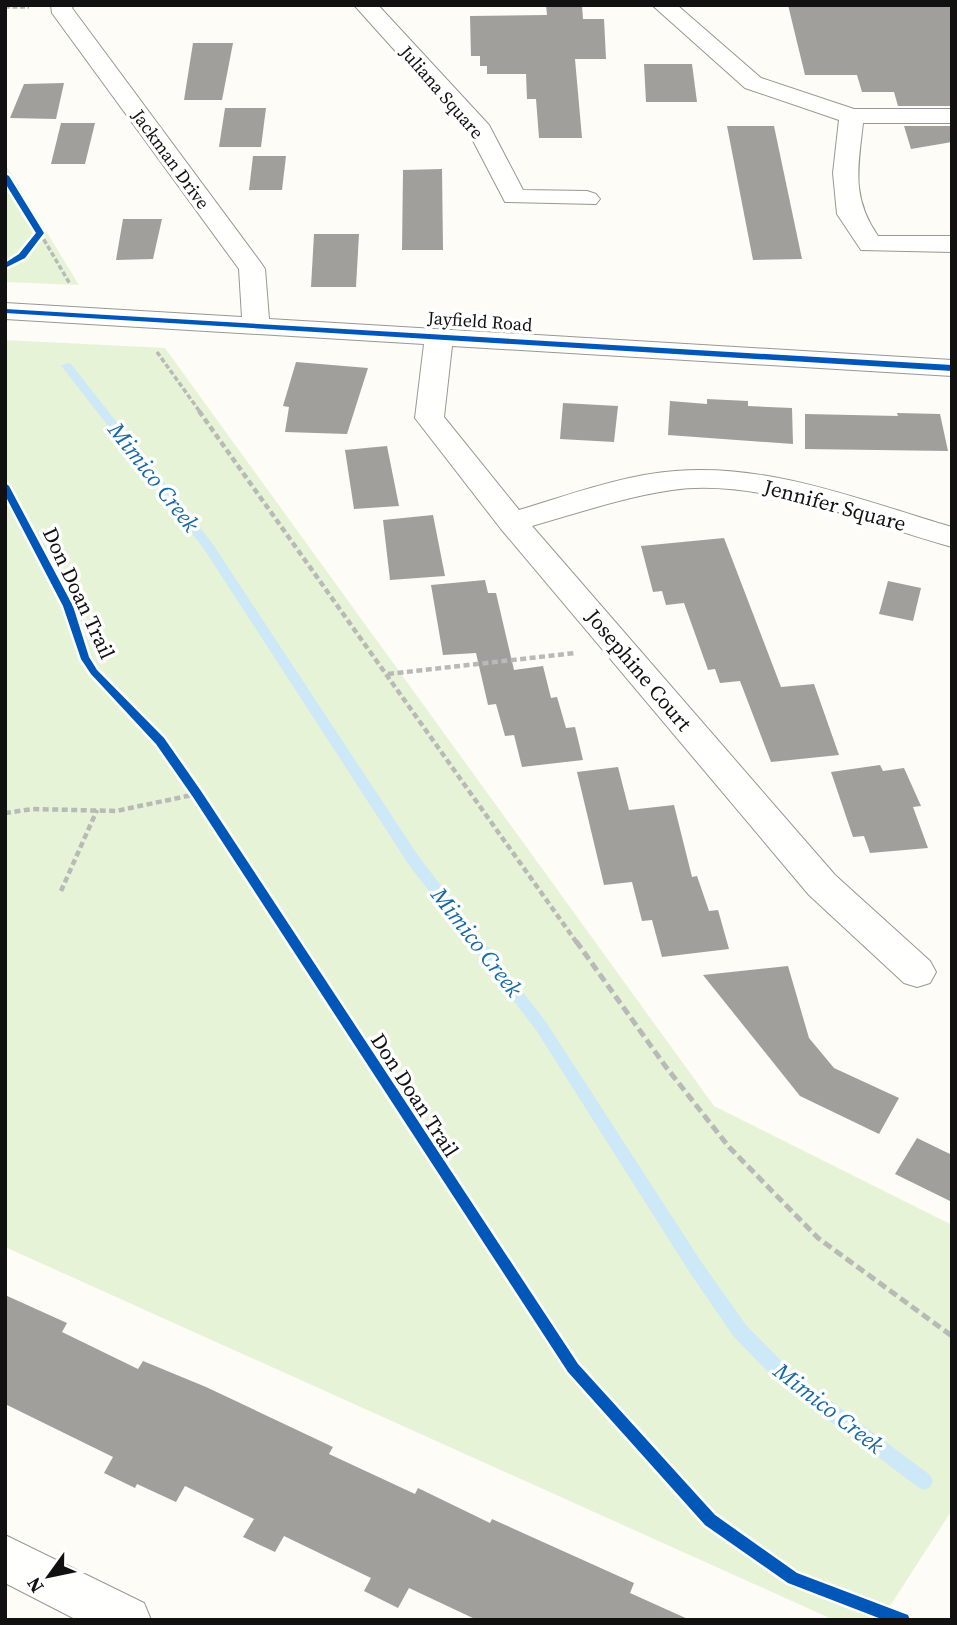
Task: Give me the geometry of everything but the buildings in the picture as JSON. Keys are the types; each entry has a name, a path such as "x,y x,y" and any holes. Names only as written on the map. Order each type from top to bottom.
{"street":[{"name":"Jackman Drive","path":"63,5 60,8 252,270 256,324"},
{"name":"Juliana Square","path":"365,5 480,130 514,197 587,199"},
{"path":"663,5 753,83 852,116 952,116"},
{"path":"852,116 845,173 850,214 870,244 952,244"},
{"name":"Jayfield Road","path":"5,311 439,335 952,368"},
{"name":"Josephine Court","path":"439,335 429,418 512,522 822,885 917,972"},
{"name":"Jennifer Square","path":"512,522 638,487 674,480 733,481 782,488 952,537"},
{"path":"5,1558 127,1620"}],"path":[{"path":"5,177 82,302 124,319 151,344 666,1067 729,1147 818,1238 952,1336"},
{"path":"5,266 23,256 40,233"},
{"path":"388,674 621,648"},
{"path":"5,814 33,808 116,811 197,794"},
{"path":"61,891 97,810"}],"green space":[{"path":"5,164 79,285 5,282"},
{"path":"5,340 165,348 714,1106 952,1225 952,1510 881,1620 834,1620 5,1247"}],"waterway":[{"name":"Mimico Creek","path":"67,366 208,546 414,861 541,1026 696,1268 740,1331 786,1378 924,1481"}],"cycle path":[{"path":"5,176 40,233 22,256 5,266"},
{"path":"5,311 952,368"},
{"name":"Don Doan Trail","path":"5,486 68,606 84,657 94,672 160,741 197,794 573,1368 710,1520 793,1578 903,1620"}]}
